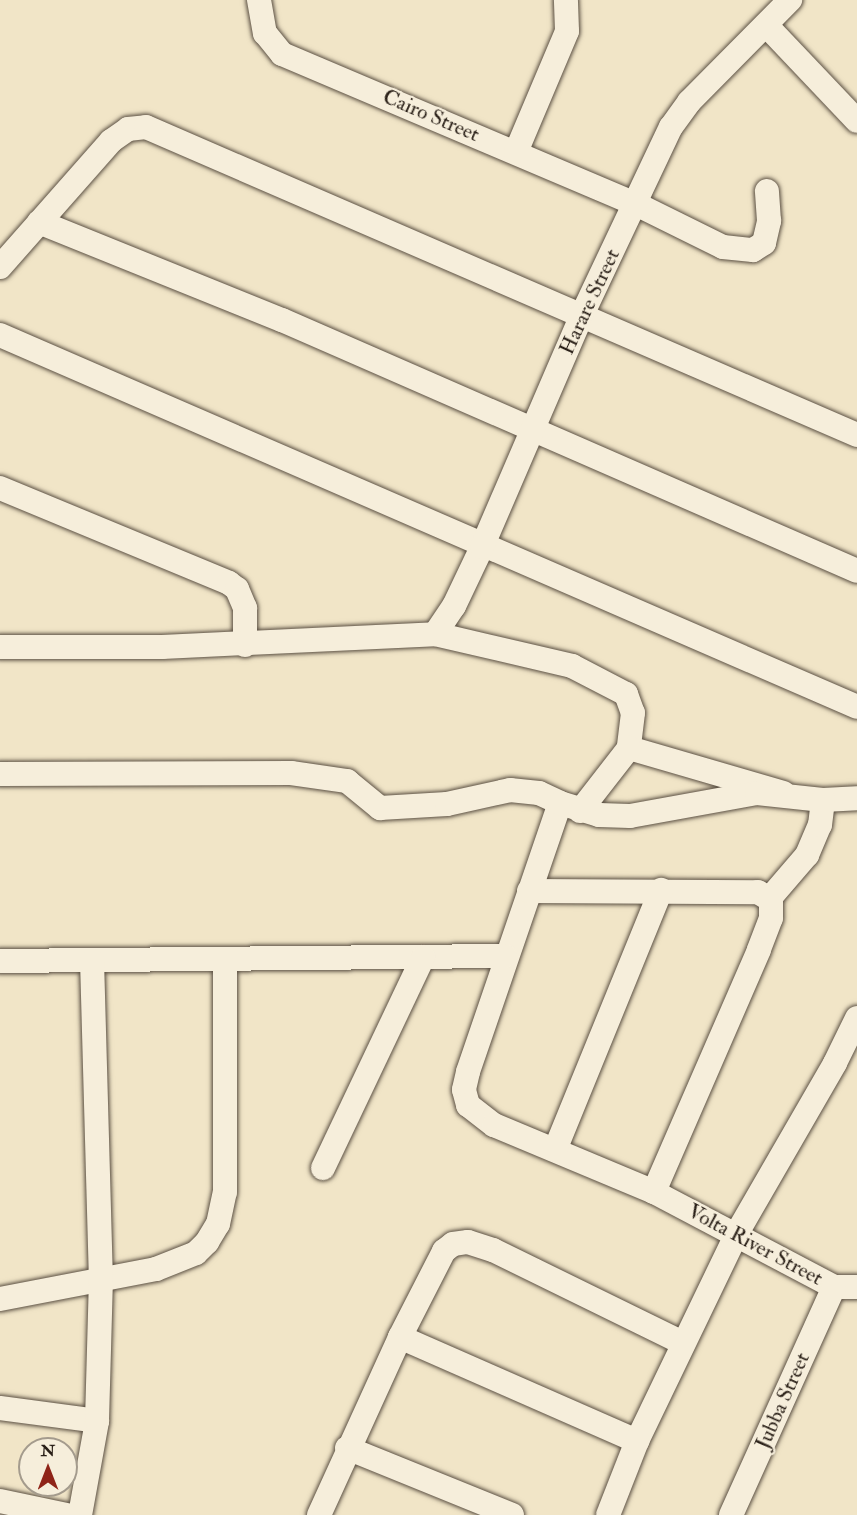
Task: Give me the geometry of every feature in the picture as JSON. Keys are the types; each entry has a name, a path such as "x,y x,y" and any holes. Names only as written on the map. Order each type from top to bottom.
{"street":[{"name":"Cairo Street","path":"259,0 265,33 282,54 636,204 723,247 753,250 764,243 768,232 767,191"},
{"path":"516,152 567,31 566,0"},
{"name":"Harare Street","path":"435,634 454,606 482,547 581,317 671,127 689,102 790,0"},
{"path":"766,25 857,121"},
{"path":"0,267 120,133 146,127 857,435"},
{"path":"39,222 282,320 857,571"},
{"path":"0,336 482,547 857,707"},
{"path":"0,488 229,583 237,589 245,608 245,645"},
{"path":"0,647 245,645 435,634 572,666 626,694 633,713 629,748 570,807 529,891 505,956 0,961"},
{"path":"629,748 784,793 823,800 857,798"},
{"path":"0,774 291,772 347,781 380,808 447,804 510,790 539,793 570,807 630,816 734,795 784,793"},
{"path":"654,1192 759,950 771,918 770,898 807,855 820,825 823,800"},
{"path":"555,1150 661,890"},
{"path":"529,891 758,892 770,898"},
{"name":"Volta River Street","path":"505,956 488,1020 468,1072 464,1095 468,1105 481,1118 654,1192 846,1287"},
{"path":"323,1168 423,957"},
{"path":"0,1299 101,1282 181,1261 196,1253 219,1224 226,1175 225,959"},
{"path":"80,1515 97,1421 101,1282 93,961"},
{"path":"608,1515 637,1441 737,1233 835,1063 857,1018"},
{"path":"319,1515 400,1337 444,1251 453,1244 468,1242 493,1250 683,1343"},
{"name":"Jubba Street","path":"731,1515 846,1287"},
{"path":"400,1337 637,1441"},
{"path":"0,1408 97,1421"},
{"path":"348,1448 512,1515"},
{"path":"0,1501 67,1515"}]}
